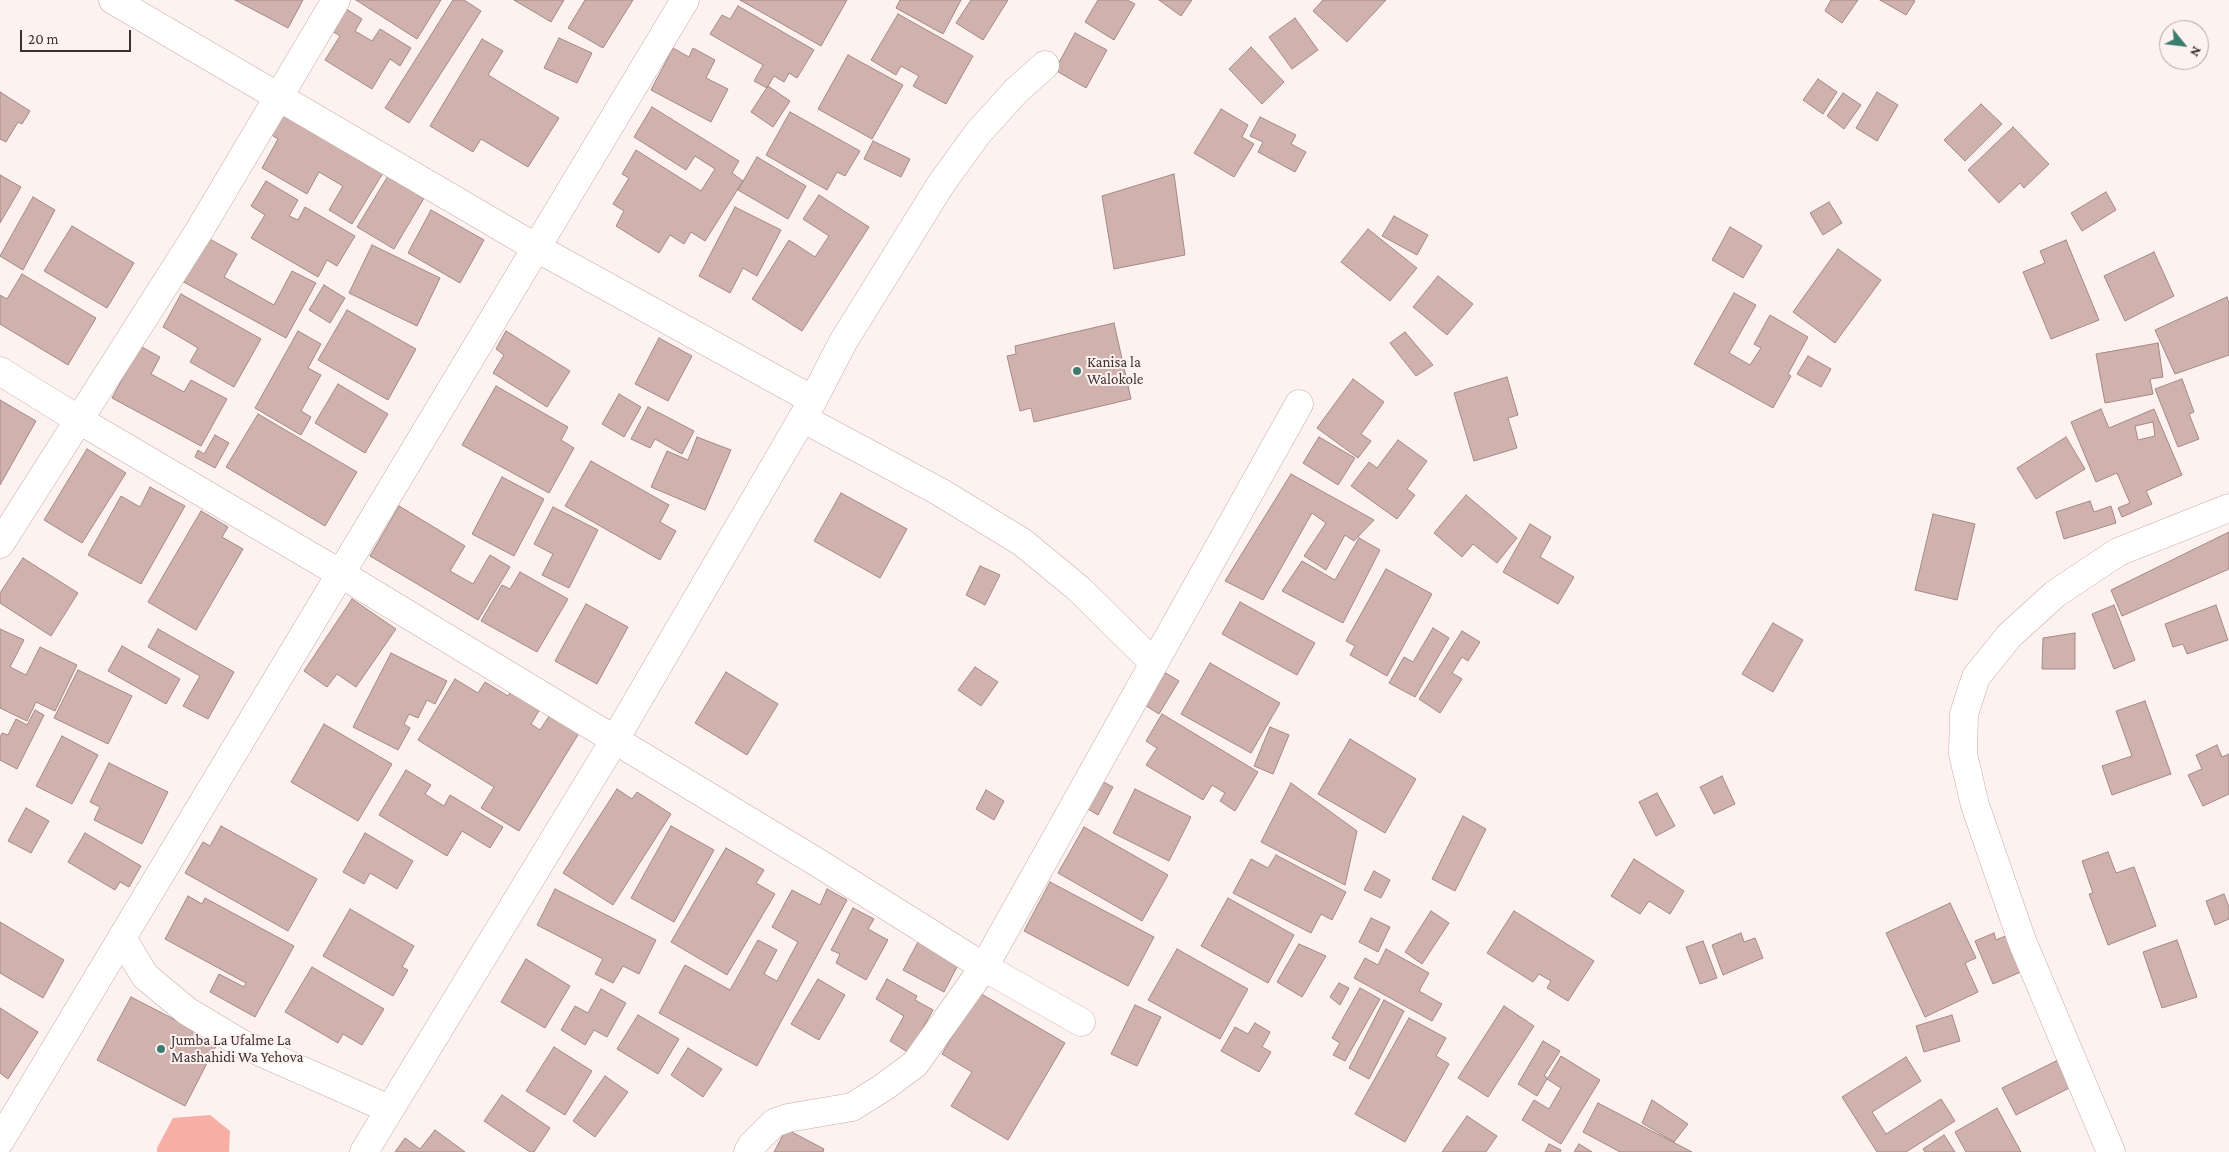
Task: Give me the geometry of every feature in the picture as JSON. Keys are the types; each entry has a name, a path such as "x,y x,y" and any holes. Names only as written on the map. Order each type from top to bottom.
{"street":[{"path":"113,0 808,409 1022,542 1079,589 1154,663"},
{"path":"0,544 199,232 277,96 336,0"},
{"path":"0,1141 685,0"},
{"path":"364,1152 614,741 808,409 843,342 941,184 978,133 1016,91 1045,65"},
{"path":"0,371 815,860 984,967 1081,1022"},
{"path":"748,1152 752,1145 774,1123 788,1118 852,1107 884,1087 915,1064 984,967 1299,404"},
{"path":"2111,1152 2022,941 1975,805 1963,754 1964,714 1976,677 2009,636 2055,594 2118,552 2229,508"},
{"path":"122,938 145,976 187,1011 242,1044 389,1110"}],"shaded area":[{"path":"210,1115 230,1131 229,1152 157,1152 157,1148 173,1118"}],"building":[{"path":"235,0 303,0 288,28"},
{"path":"356,0 441,0 417,39"},
{"path":"453,0 464,0 481,11 409,123 385,108"},
{"path":"514,0 564,0 551,22"},
{"path":"585,0 633,0 603,48 568,28"},
{"path":"740,0 847,0 821,46"},
{"path":"900,0 961,0 943,34 896,8"},
{"path":"971,0 1008,0 983,40 956,23"},
{"path":"1098,0 1127,0 1135,4 1114,40 1085,22"},
{"path":"1159,0 1192,0 1181,16"},
{"path":"1323,0 1386,0 1347,42 1313,11"},
{"path":"1831,0 1858,0 1842,23 1825,11"},
{"path":"1880,0 1913,0 1915,1 1906,15"},
{"path":"738,6 814,50 797,78 789,73 784,82 774,76 767,88 754,81 763,65 710,34 722,15 730,19"},
{"path":"343,7 362,19 355,31 372,41 380,29 411,48 400,66 390,59 372,89 325,60 340,36 329,29"},
{"path":"898,14 973,56 946,104 913,86 919,76 901,66 896,75 871,60"},
{"path":"1295,18 1318,50 1292,69 1269,37"},
{"path":"1075,33 1107,50 1086,88 1055,70"},
{"path":"559,38 592,53 577,83 544,68"},
{"path":"482,39 503,51 488,75 559,118 528,167 481,139 473,152 430,126"},
{"path":"1251,47 1284,82 1262,104 1229,69"},
{"path":"673,48 689,57 693,48 715,60 706,78 728,89 711,122 651,90"},
{"path":"848,55 903,85 872,139 818,109"},
{"path":"1818,79 1837,92 1823,114 1803,100"},
{"path":"768,86 790,101 773,127 751,112"},
{"path":"0,92 30,111 22,124 18,122 6,142 0,139"},
{"path":"1877,92 1898,105 1877,141 1856,128"},
{"path":"1843,93 1861,105 1844,129 1827,116"},
{"path":"1981,104 2002,124 1965,161 1944,140"},
{"path":"652,107 739,161 732,173 743,181 705,241 691,232 684,244 670,235 659,253 616,226 624,211 613,204 629,178 622,174 636,150 701,191 715,169 695,156 686,170 634,137"},
{"path":"1221,109 1248,125 1242,137 1254,144 1234,177 1194,153"},
{"path":"790,112 860,151 845,176 837,172 827,190 766,155"},
{"path":"282,114 383,173 352,224 329,210 343,186 319,172 307,194 262,168 278,139 270,134"},
{"path":"1260,117 1296,135 1291,144 1306,152 1295,172 1258,152 1263,142 1250,136"},
{"path":"2013,127 2049,164 2024,188 2020,183 1999,203 1968,170"},
{"path":"873,141 910,159 901,177 864,159"},
{"path":"757,157 806,186 788,219 738,190"},
{"path":"1174,174 1185,255 1114,269 1102,196"},
{"path":"0,175 21,187 0,223"},
{"path":"388,176 424,198 394,249 357,227"},
{"path":"266,181 298,200 289,216 298,220 305,207 355,236 337,266 327,260 318,277 251,238 265,215 251,206"},
{"path":"2106,192 2116,210 2082,231 2071,213"},
{"path":"819,195 869,227 802,331 752,299 789,240 815,257 829,236 803,219"},
{"path":"33,197 55,210 23,270 0,256"},
{"path":"1829,202 1842,223 1823,235 1810,213"},
{"path":"735,207 781,230 757,276 743,268 730,293 699,276"},
{"path":"431,210 484,240 460,283 408,253"},
{"path":"1394,216 1428,235 1417,255 1382,236"},
{"path":"72,226 134,263 107,308 44,271"},
{"path":"1730,227 1762,246 1743,278 1712,260"},
{"path":"1368,229 1417,268 1390,301 1341,262"},
{"path":"204,236 237,254 224,277 274,305 292,271 316,283 286,338 180,280"},
{"path":"2066,240 2099,320 2051,339 2023,272 2045,263 2040,251"},
{"path":"372,245 440,278 417,326 349,293"},
{"path":"1838,249 1881,280 1835,343 1793,312"},
{"path":"2154,252 2174,296 2125,321 2104,276"},
{"path":"22,274 96,318 68,365 0,324 0,295 7,299"},
{"path":"1438,276 1473,304 1447,335 1413,307"},
{"path":"324,285 345,298 330,323 309,310"},
{"path":"1734,293 1756,305 1729,353 1750,365 1761,348 1754,344 1770,315 1808,337 1788,374 1791,376 1773,408 1694,364"},
{"path":"181,294 261,339 234,387 190,362 198,348 163,327"},
{"path":"2227,297 2229,304 2229,355 2175,374 2155,330"},
{"path":"347,310 416,349 388,400 318,360"},
{"path":"1114,323 1131,399 1034,422 1031,408 1020,411 1007,356 1016,354 1015,346"},
{"path":"298,331 321,344 308,368 321,375 301,411 311,417 301,435 255,408"},
{"path":"506,331 570,371 547,407 493,373 504,355 496,349"},
{"path":"1405,332 1433,365 1416,376 1390,343"},
{"path":"659,338 692,356 668,401 635,384"},
{"path":"2158,343 2163,377 2150,379 2153,394 2105,403 2096,354"},
{"path":"140,346 160,357 151,374 184,392 191,380 227,399 201,446 112,398"},
{"path":"1808,356 1831,369 1821,387 1797,374"},
{"path":"1507,377 1518,415 1508,418 1517,448 1474,461 1454,393"},
{"path":"1353,379 1384,402 1361,434 1371,441 1358,458 1317,428"},
{"path":"2182,379 2194,412 2189,414 2199,439 2178,447 2155,389"},
{"path":"338,384 388,414 365,453 315,423"},
{"path":"496,386 568,427 561,440 574,448 549,493 462,445"},
{"path":"619,394 641,407 624,437 602,424"},
{"path":"0,400 36,421 0,485"},
{"path":"648,407 694,431 682,454 655,439 650,448 631,439"},
{"path":"2101,409 2109,428 2154,409 2182,475 2146,491 2152,504 2122,517 2118,508 2130,503 2117,473 2096,482 2071,422","holes":["2153,422 2155,436 2138,440 2135,426"]},
{"path":"258,414 357,472 325,526 226,467"},
{"path":"215,435 229,443 215,468 195,457 198,450 204,454"},
{"path":"697,437 731,450 705,510 651,487 667,451 688,460"},
{"path":"1319,437 1355,458 1338,485 1303,463"},
{"path":"2066,437 2085,469 2036,499 2017,468"},
{"path":"1398,440 1427,461 1407,489 1415,495 1397,519 1351,486 1369,462 1377,468"},
{"path":"87,449 126,473 82,543 44,520"},
{"path":"591,461 669,505 660,522 676,531 660,560 565,506"},
{"path":"1291,474 1374,520 1354,541 1345,535 1326,570 1304,556 1326,523 1312,513 1263,600 1225,581"},
{"path":"502,477 544,499 514,556 472,534"},
{"path":"150,487 185,506 141,584 88,555 121,496 140,507"},
{"path":"841,493 907,529 880,578 814,541"},
{"path":"1466,495 1517,538 1497,563 1473,544 1462,557 1434,533"},
{"path":"2090,501 2094,512 2111,506 2116,523 2064,539 2056,512"},
{"path":"399,506 465,546 450,571 473,584 490,555 510,567 478,620 370,556"},
{"path":"553,507 598,530 569,588 542,575 553,554 534,544"},
{"path":"201,511 228,527 222,537 243,549 196,630 148,602"},
{"path":"1933,514 1975,524 1957,600 1915,590"},
{"path":"1530,524 1551,537 1540,557 1574,577 1558,604 1503,572"},
{"path":"2229,532 2229,569 2122,616 2111,590"},
{"path":"1359,538 1380,550 1343,623 1282,591 1302,561 1335,580"},
{"path":"23,558 78,593 51,636 0,603 0,593"},
{"path":"980,566 1000,575 985,605 966,595"},
{"path":"1386,569 1432,594 1387,676 1350,655 1355,646 1346,641"},
{"path":"520,572 568,599 537,652 481,621 502,585 510,589"},
{"path":"352,599 396,629 356,687 337,674 327,687 304,671"},
{"path":"1240,602 1315,643 1297,675 1222,634"},
{"path":"586,604 628,627 597,684 555,661"},
{"path":"2114,605 2135,660 2114,669 2092,614"},
{"path":"2216,605 2228,640 2187,654 2183,644 2173,647 2165,624"},
{"path":"1773,623 1803,640 1773,692 1742,674"},
{"path":"1433,628 1449,638 1415,697 1389,683 1404,657 1413,662"},
{"path":"0,629 24,640 10,667 26,675 40,647 77,665 55,711 36,702 27,721 0,708"},
{"path":"158,629 234,672 208,719 183,706 200,676 148,647"},
{"path":"1462,631 1480,642 1468,661 1462,657 1452,673 1462,679 1440,713 1419,699"},
{"path":"2075,633 2075,669 2042,669 2043,638"},
{"path":"122,646 180,679 166,704 108,671"},
{"path":"391,653 447,681 435,704 427,700 418,718 409,714 404,724 410,728 398,750 353,727"},
{"path":"1210,663 1280,703 1251,753 1181,714"},
{"path":"975,667 998,682 981,706 958,690"},
{"path":"1159,669 1179,681 1159,714 1140,702"},
{"path":"78,670 132,696 108,744 54,718"},
{"path":"726,672 778,704 747,755 695,723"},
{"path":"455,679 478,693 485,682 508,696 517,681 546,699 531,724 540,730 555,707 584,725 519,831 481,808 494,787 418,740"},
{"path":"2145,701 2171,774 2112,795 2102,766 2132,756 2116,711"},
{"path":"35,710 44,715 17,769 0,760 0,737 2,733 8,735 16,719 27,725"},
{"path":"1162,714 1258,772 1235,811 1220,801 1225,793 1212,785 1203,800 1146,765 1157,748 1146,741"},
{"path":"324,724 392,764 358,821 291,782"},
{"path":"1270,727 1289,735 1273,774 1254,766"},
{"path":"62,736 98,755 72,804 36,786"},
{"path":"1350,739 1416,779 1385,833 1318,794"},
{"path":"2217,745 2222,757 2229,754 2229,794 2203,806 2188,775 2202,769 2196,755"},
{"path":"109,763 168,792 142,844 94,820 100,807 90,802"},
{"path":"406,770 431,785 425,794 444,806 450,795 503,827 490,848 462,831 447,856 379,815"},
{"path":"1722,776 1735,804 1714,814 1700,787"},
{"path":"1096,778 1113,787 1098,815 1081,805"},
{"path":"1291,783 1357,831 1345,885 1261,842"},
{"path":"617,789 632,799 637,792 671,814 613,905 563,873"},
{"path":"1135,789 1191,817 1169,861 1113,833"},
{"path":"986,790 1004,801 994,820 976,809"},
{"path":"1657,793 1675,826 1656,836 1639,802"},
{"path":"26,808 49,821 31,853 8,841"},
{"path":"1463,816 1486,829 1455,891 1432,879"},
{"path":"221,826 317,879 288,931 185,873 203,842 210,846"},
{"path":"671,826 714,850 674,922 631,898"},
{"path":"1084,827 1168,875 1142,921 1058,873"},
{"path":"85,833 141,866 129,887 120,882 115,890 68,862"},
{"path":"365,833 413,861 397,889 370,873 364,884 343,872"},
{"path":"726,848 764,870 756,883 775,894 727,975 671,942"},
{"path":"2108,852 2116,873 2134,867 2156,926 2108,945 2089,894 2093,893 2082,861"},
{"path":"1276,855 1346,892 1332,920 1321,914 1311,933 1233,893 1251,859 1268,868"},
{"path":"1634,859 1684,891 1670,914 1649,901 1640,914 1611,896"},
{"path":"1374,871 1390,880 1381,898 1364,890"},
{"path":"1050,882 1154,937 1128,986 1024,931"},
{"path":"555,889 656,940 639,974 623,966 613,983 595,974 603,959 537,925"},
{"path":"827,889 847,900 757,1066 659,1013 685,965 730,990 758,940 777,950 764,974 777,981 798,942 772,927 792,890 820,905"},
{"path":"2224,894 2229,907 2229,919 2215,925 2206,901"},
{"path":"188,896 202,904 205,898 294,946 255,1017 210,992 219,974 244,987 246,983 165,939"},
{"path":"1228,898 1294,935 1268,983 1201,946"},
{"path":"1950,903 1976,958 1965,963 1978,992 1925,1017 1886,933"},
{"path":"853,908 874,919 868,929 888,940 866,980 836,963 840,954 831,950"},
{"path":"350,909 414,946 402,967 408,970 393,996 323,956"},
{"path":"1431,911 1449,923 1422,964 1405,952"},
{"path":"1514,911 1594,961 1568,1001 1547,988 1551,981 1539,974 1533,982 1487,953"},
{"path":"1371,918 1390,927 1378,952 1359,942"},
{"path":"0,922 64,960 43,998 0,973"},
{"path":"1741,933 1744,942 1755,938 1763,958 1723,975 1712,945"},
{"path":"1994,933 1996,940 2008,935 2023,971 1993,984 1975,941"},
{"path":"2177,940 2197,997 2162,1008 2143,952"},
{"path":"1703,941 1717,978 1700,984 1686,947"},
{"path":"918,942 959,963 944,992 903,970"},
{"path":"1299,944 1326,956 1302,997 1277,982"},
{"path":"1177,949 1248,989 1220,1039 1148,1000"},
{"path":"1386,949 1429,973 1419,991 1442,1004 1432,1021 1354,978 1365,958 1378,965"},
{"path":"526,959 570,986 545,1028 501,1002"},
{"path":"312,967 384,1009 362,1045 343,1034 338,1043 285,1012"},
{"path":"818,979 845,995 819,1040 791,1024"},
{"path":"887,979 917,996 915,1000 933,1010 909,1053 890,1041 904,1016 876,999"},
{"path":"1339,983 1349,988 1340,1005 1330,997"},
{"path":"1360,988 1380,999 1345,1061 1333,1055 1340,1043 1332,1038"},
{"path":"601,989 626,1003 607,1037 594,1030 585,1045 561,1030 575,1006 588,1013"},
{"path":"978,992 1065,1043 1008,1140 951,1106 972,1072 942,1054"},
{"path":"131,997 218,1042 185,1106 97,1060"},
{"path":"1384,1000 1404,1011 1369,1079 1349,1068"},
{"path":"1135,1005 1161,1017 1137,1066 1111,1054"},
{"path":"1504,1006 1534,1026 1488,1097 1458,1078"},
{"path":"0,1008 38,1032 8,1079 0,1073"},
{"path":"638,1015 679,1039 658,1074 617,1049"},
{"path":"1952,1015 1960,1041 1924,1052 1916,1026"},
{"path":"1409,1018 1446,1038 1436,1056 1449,1064 1405,1142 1355,1114"},
{"path":"1255,1023 1270,1032 1262,1047 1271,1052 1259,1072 1221,1051 1235,1027 1248,1034"},
{"path":"1543,1041 1560,1051 1544,1076 1548,1078 1561,1056 1600,1080 1561,1144 1522,1120 1534,1100 1549,1109 1561,1088 1547,1079 1537,1096 1518,1084"},
{"path":"554,1047 592,1071 565,1115 526,1091"},
{"path":"688,1048 722,1069 703,1097 671,1075"},
{"path":"1906,1057 1921,1081 1872,1112 1886,1134 1941,1099 1955,1121 1906,1152 1877,1152 1842,1097"},
{"path":"2064,1057 2077,1084 2016,1115 2002,1088"},
{"path":"605,1076 628,1092 595,1137 573,1121"},
{"path":"502,1095 550,1128 534,1152 530,1152 484,1121"},
{"path":"1652,1100 1688,1124 1674,1142 1642,1123"},
{"path":"1598,1103 1692,1152 1620,1152 1583,1132"},
{"path":"1997,1108 2021,1152 1966,1152 1955,1132"},
{"path":"1467,1116 1497,1136 1486,1152 1442,1152"},
{"path":"786,1129 824,1149 823,1152 774,1152"},
{"path":"435,1130 465,1152 395,1152 405,1138 420,1149"},
{"path":"1944,1135 1955,1152 1925,1152 1923,1149"},
{"path":"1549,1144 1561,1150 1560,1152 1545,1152"},
{"path":"1579,1144 1592,1152 1574,1152"}],"place":[{"name":"Kanisa la Walokole","path":"1077,371"},
{"name":"Jumba La Ufalme La Mashahidi Wa Yehova","path":"161,1049"}]}
